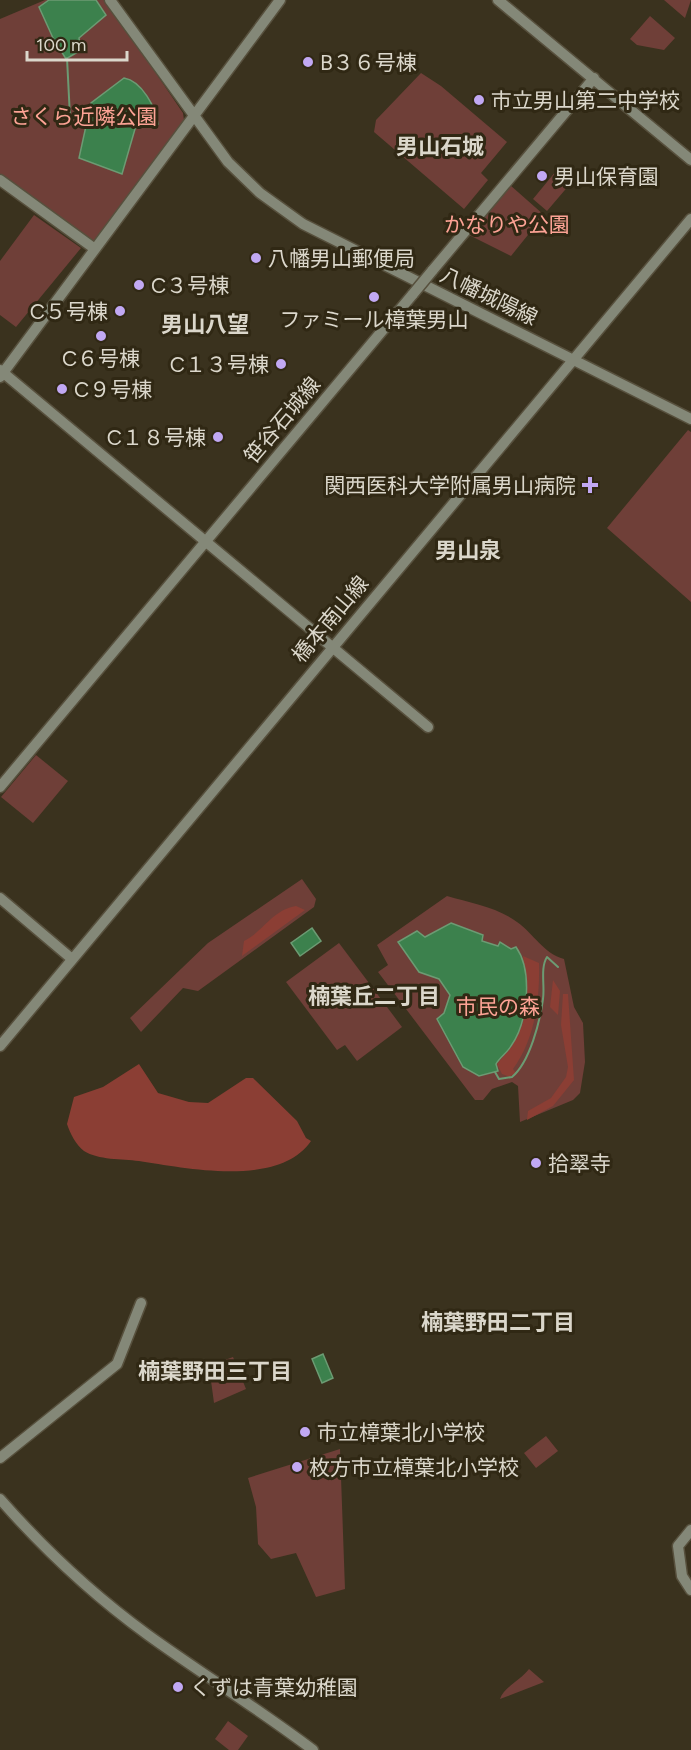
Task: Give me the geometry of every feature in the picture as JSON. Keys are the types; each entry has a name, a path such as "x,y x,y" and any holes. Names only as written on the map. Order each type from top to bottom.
{"street":[{"name":"八幡城陽線","path":"110,0 193,117 236,170 260,194 303,224 691,419"},
{"path":"280,0 1,374 428,727"},
{"path":"498,0 691,160"},
{"name":"笹谷石城線","path":"0,787 594,78"},
{"path":"0,180 95,249"},
{"name":"橋本南山線","path":"0,1046 691,219"},
{"path":"0,898 72,959"},
{"path":"0,1458 117,1364 141,1303"},
{"path":"0,1499 62,1565 107,1603 147,1635 312,1750"},
{"path":"691,1530 678,1546 682,1576 691,1590"}],"green space":[{"name":"さくら近隣公園","path":"45,0 106,0 183,113 184,120 96,240 90,241 0,175 0,19"},
{"path":"664,0 691,0 685,18"},
{"path":"650,16 675,38 664,50 637,45 630,39"},
{"path":"421,73 441,86 507,142 481,173 488,180 464,209 374,132 376,120"},
{"path":"561,165 576,177 547,211 533,199"},
{"name":"かなりや公園","path":"510,185 544,215 511,256 469,235"},
{"path":"34,215 81,248 16,327 0,315 0,261"},
{"path":"688,430 691,432 691,602 607,528"},
{"path":"36,755 68,781 33,823 1,797"},
{"path":"302,879 316,899 314,907 198,991 183,988 141,1032 130,1018 208,943"},
{"name":"市民の森","path":"447,896 483,906 509,917 550,952 564,959 574,1007 583,1023 585,1062 580,1093 573,1100 520,1122 518,1086 512,1082 492,1089 483,1100 475,1100 378,972 388,965 377,945"},
{"path":"339,943 402,1027 357,1061 345,1045 337,1050 286,982"},
{"path":"233,1357 246,1389 214,1403 209,1366"},
{"path":"546,1436 558,1451 536,1468 524,1453"},
{"path":"340,1449 345,1589 316,1597 296,1553 271,1559 258,1544 256,1507 248,1478"},
{"path":"529,1669 544,1682 500,1699 505,1691"},
{"path":"228,1721 248,1736 238,1750 229,1750 215,1739"}],"shaded area":[{"path":"49,0 96,0 106,15 79,38 81,50 66,59 53,38 39,7"},
{"path":"124,78 137,84 147,96 158,124 140,125 135,129 122,174 79,158 91,103"},
{"path":"296,906 305,910 242,956 244,941 274,916"},
{"path":"451,923 483,935 482,941 498,946 500,942 511,949 516,947 525,969 525,1010 517,1036 496,1064 498,1071 479,1076 463,1067 437,1019 444,1013 450,995 439,979 419,972 398,942 417,931 425,937"},
{"path":"312,928 321,941 300,956 291,943"},
{"path":"523,956 539,963 537,1004 531,1032 513,1069 516,1073 510,1077 502,1074 497,1064 512,1046 527,1007"},
{"path":"553,980 560,991 558,1015 550,1007"},
{"path":"563,994 568,994 574,1080 553,1106 527,1120 528,1111 551,1098 566,1077 568,1067 561,1025"},
{"path":"139,1064 158,1093 189,1102 208,1103 246,1078 253,1078 297,1121 306,1138 311,1141 296,1156 277,1165 255,1170 205,1170 110,1159 84,1151 78,1146 67,1124 74,1097 103,1087"},
{"path":"323,1354 333,1378 322,1383 312,1359"}],"waterway":[{"path":"67,58 70,117 90,117"},
{"path":"495,1072 499,1079 512,1077 524,1062 539,1018 544,966 547,957 558,967"}],"place":[{"name":"B３６号棟","path":"308,62"},
{"name":"市立男山第二中学校","path":"479,100"},
{"name":"男山保育園","path":"542,176"},
{"name":"八幡男山郵便局","path":"256,258"},
{"name":"C３号棟","path":"139,285"},
{"name":"ファミール樟葉男山","path":"374,297"},
{"name":"C５号棟","path":"120,311"},
{"name":"C６号棟","path":"101,336"},
{"name":"C１３号棟","path":"281,364"},
{"name":"C９号棟","path":"62,389"},
{"name":"C１８号棟","path":"218,437"},
{"name":"関西医科大学附属男山病院","path":"590,485"},
{"name":"拾翠寺","path":"536,1163"},
{"name":"市立樟葉北小学校","path":"305,1432"},
{"name":"枚方市立樟葉北小学校","path":"297,1467"},
{"name":"くずは青葉幼稚園","path":"178,1687"}],"district":[{"name":"男山石城","path":"440,146"},
{"name":"男山八望","path":"205,324"},
{"name":"男山泉","path":"468,550"},
{"name":"楠葉丘二丁目","path":"374,996"},
{"name":"楠葉野田二丁目","path":"498,1322"},
{"name":"楠葉野田三丁目","path":"215,1371"}]}
